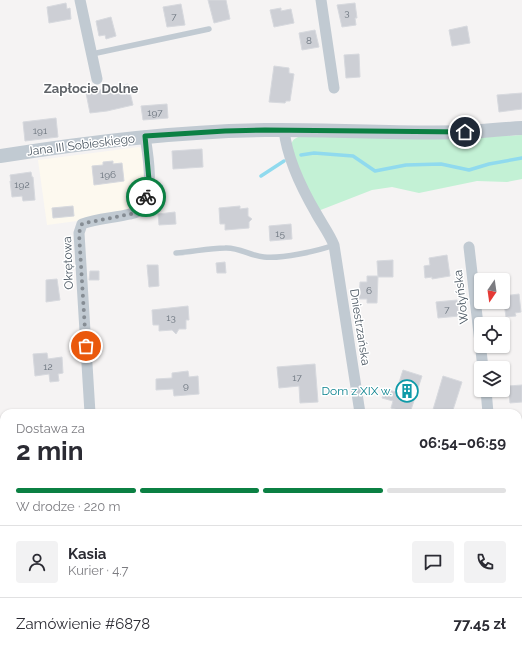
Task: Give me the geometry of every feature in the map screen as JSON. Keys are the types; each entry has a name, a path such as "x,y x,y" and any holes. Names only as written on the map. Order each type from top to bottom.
{"street":[{"path":"80,0 97,80"},
{"path":"320,0 334,88"},
{"name":"Jana III Sobieskiego","path":"0,156 54,147 145,136 225,131 284,130 465,132 522,128"},
{"name":"Dniestrzańska","path":"284,130 290,159 316,213 334,245 360,409"},
{"name":"Okrętowa","path":"90,409 79,233 82,224 131,214 140,210 143,206 148,191 149,180 145,136"},
{"name":"Wołyńska","path":"469,247 482,361"},
{"path":"487,397 488,409"}],"lane":[{"path":"92,54 209,29"},
{"path":"176,254 235,248 260,257 273,258 320,250 334,245"}],"shaded area":[{"path":"139,147 141,148 146,172 136,209 79,223 77,221 47,225 38,160"}],"green space":[{"path":"522,135 522,179 507,182 477,181 419,193 392,187 372,190 318,211 300,174 291,145 294,139 301,136 436,139"}],"building":[{"path":"208,0 226,0 230,19 214,23"},
{"path":"66,3 67,9 70,8 71,19 49,23 47,7"},
{"path":"355,3 357,18 355,18 356,25 342,27 337,5"},
{"path":"181,4 185,25 167,27 163,7"},
{"path":"281,8 281,11 291,9 294,23 274,27 270,10"},
{"path":"111,17 116,36 106,39 105,35 99,36 96,21"},
{"path":"467,26 470,43 452,46 449,30"},
{"path":"315,30 319,47 302,50 299,33"},
{"path":"359,54 360,77 346,78 344,55"},
{"path":"274,66 289,68 289,73 294,74 290,101 286,101 285,103 269,102"},
{"path":"128,84 133,105 90,113 86,93"},
{"path":"522,93 522,109 499,112 497,95"},
{"path":"167,104 168,118 143,120 141,106"},
{"path":"56,118 58,137 25,141 23,122"},
{"path":"202,149 203,167 173,169 172,151"},
{"path":"113,161 113,164 122,163 124,181 94,185 92,166 103,165 103,162"},
{"path":"31,172 33,177 35,200 23,201 22,196 12,197 10,175"},
{"path":"73,206 74,216 53,218 52,208"},
{"path":"240,206 240,209 248,208 248,216 252,219 249,222 249,228 225,230 225,224 220,224 219,208"},
{"path":"175,212 176,224 159,225 158,214"},
{"path":"291,224 292,239 270,241 269,226"},
{"path":"447,255 450,276 432,279 432,277 425,278 424,266 430,265 429,258"},
{"path":"393,260 393,277 378,277 377,261"},
{"path":"225,262 226,273 217,273 216,263"},
{"path":"147,265 158,265 159,286 149,287"},
{"path":"90,271 99,271 99,280 89,280"},
{"path":"367,276 378,276 377,303 367,303 367,299 359,299 360,282 367,282"},
{"path":"57,279 60,300 46,302 46,280"},
{"path":"519,294 521,312 515,313 516,316 506,317 505,309 510,309 510,295"},
{"path":"457,300 459,316 438,318 436,302"},
{"path":"188,306 189,320 186,320 186,329 179,329 176,334 172,330 159,331 159,325 153,325 152,310"},
{"path":"47,353 48,359 62,357 63,373 58,374 59,381 50,382 49,374 35,376 33,354"},
{"path":"315,364 318,402 300,403 299,386 279,388 277,367"},
{"name":"Dom z XIX w.","path":"403,370 422,376 411,409 391,408 393,401 382,398 385,389 396,392"},
{"path":"188,371 189,377 198,376 199,394 174,396 173,389 156,390 156,379 172,378 172,373"},
{"path":"443,376 462,382 453,409 433,409"},
{"path":"522,385 522,402 510,403 510,386"}],"waterway":[{"path":"301,155 314,153 353,156 375,171 406,165 441,164 469,170 489,164 522,158"},
{"path":"261,176 284,161"},
{"path":"154,183 161,186"}],"way so far":[{"path":"86,346 81,280 80,228 82,224 85,223 136,213 143,206 146,201 146,197"}],"place":[{"name":"Dom z XIX w.","path":"407,391"}],"district":[{"name":"Zapłocie Dolne","path":"91,88"}],"route":[{"path":"146,197 149,180 145,136 265,130 465,132"}]}
